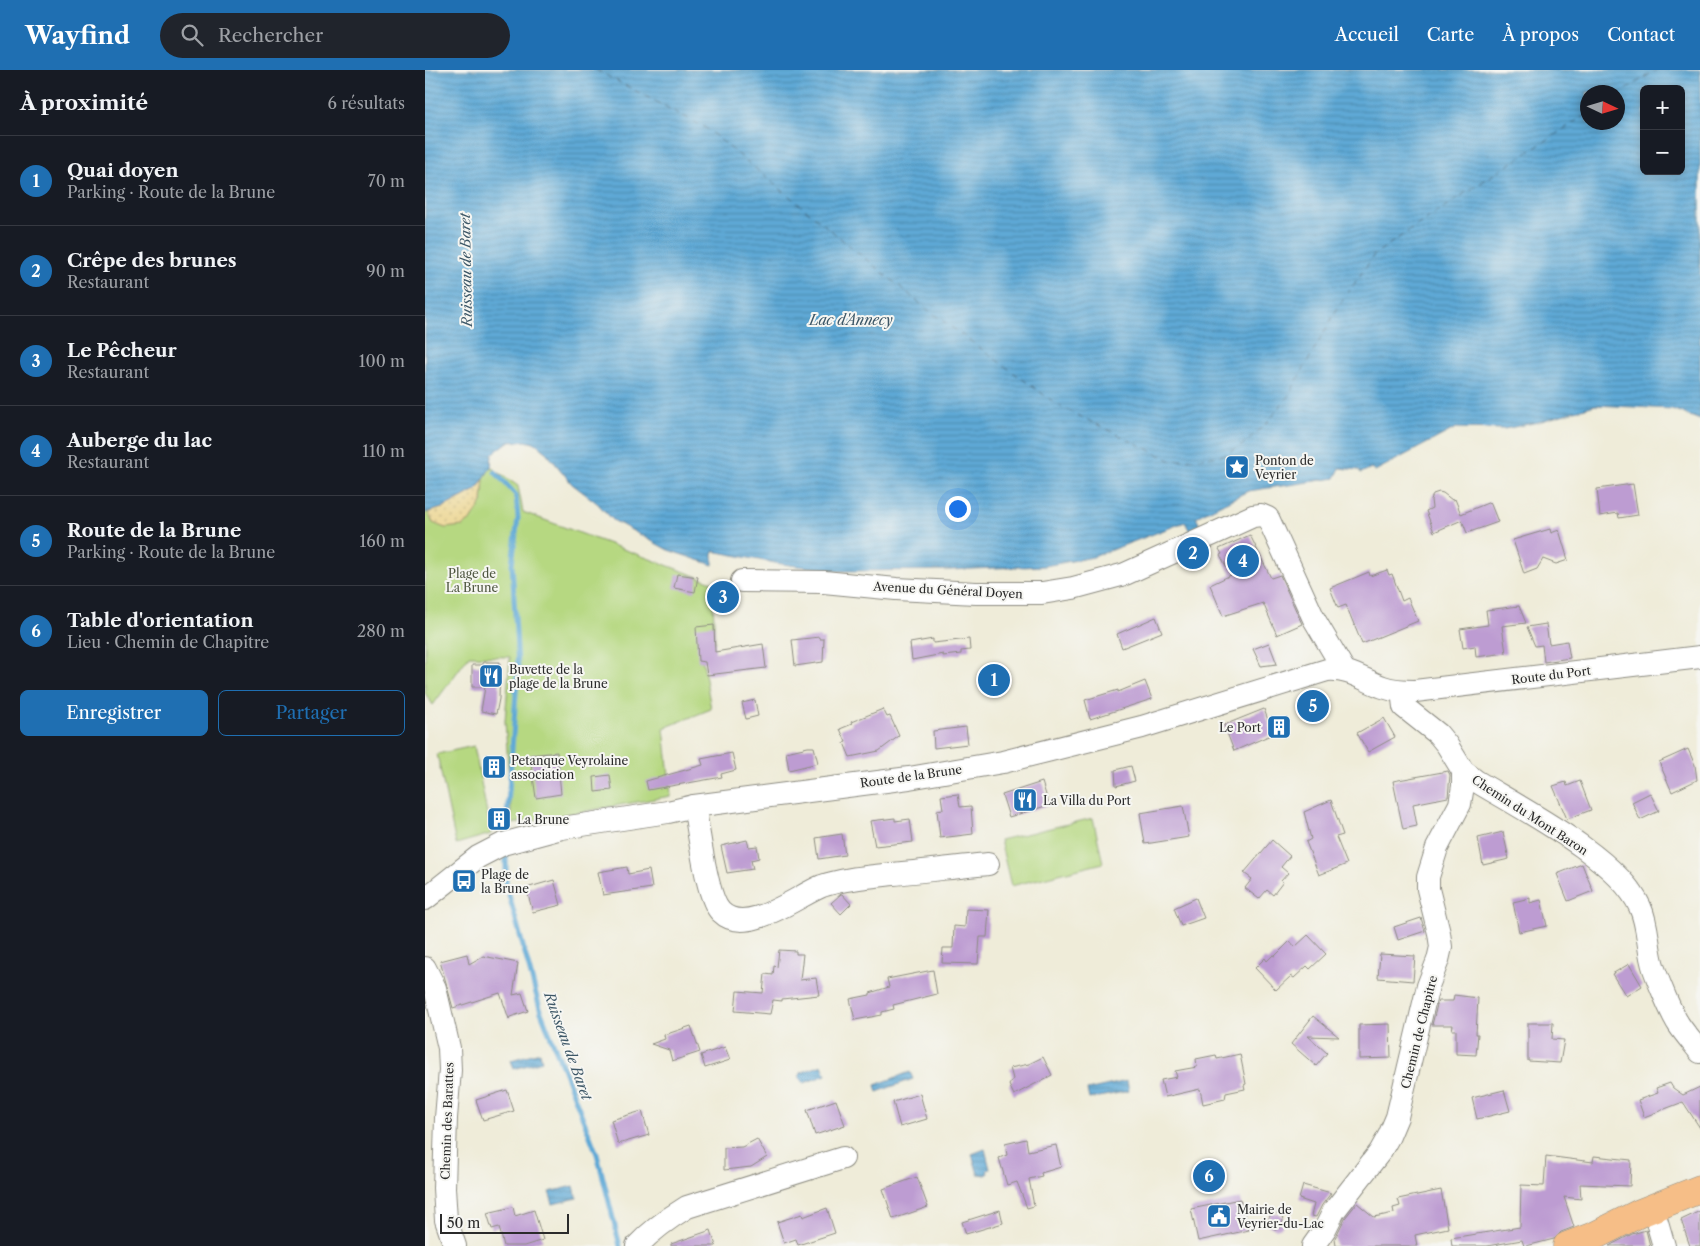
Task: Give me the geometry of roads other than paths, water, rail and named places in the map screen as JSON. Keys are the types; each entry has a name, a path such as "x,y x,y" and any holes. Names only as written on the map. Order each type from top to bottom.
{"main road":[{"path":"1567,1246 1700,1189"}],"street":[{"name":"Avenue du Général Doyen","path":"742,581 823,582 896,589 976,593 1042,593 1073,588 1125,574 1253,516 1261,515 1268,518 1314,619 1344,670"},
{"name":"Route du Port","path":"1402,691 1700,657"},
{"name":"Route de la Brune","path":"425,899 478,856 503,844 562,828 668,812 694,806 909,778 1003,762 1142,727 1327,670 1344,670 1386,688 1402,691"},
{"name":"Chemin du Mont Baron","path":"1402,691 1404,707 1438,734 1463,770 1476,782 1569,838 1603,863 1627,888 1640,906 1654,968 1678,1024 1700,1052"},
{"name":"Chemin de Chapitre","path":"1313,1246 1325,1229 1334,1211 1380,1152 1397,1117 1428,986 1441,947 1428,889 1428,876 1444,832 1455,816 1460,804 1463,770"},
{"path":"694,806 710,889 715,904 722,914 733,919 753,920 790,903 803,894 845,880 988,864"},
{"name":"Chemin des Barattes","path":"425,968 435,988 449,1048 450,1070 444,1188 445,1220 455,1246"},
{"path":"637,1246 667,1219 687,1208 843,1158"},
{"path":"1653,1208 1664,1246"}],"water":[{"name":"Lac d'Annecy","path":"425,70 1700,70 1700,420 1672,409 1595,405 1538,422 1504,429 1456,428 1375,471 1371,468 1361,473 1359,470 1340,468 1335,478 1248,491 1196,517 1203,532 1193,537 1185,522 1093,557 1044,566 948,570 836,571 775,563 713,551 713,565 668,550 613,520 597,503 572,484 545,451 537,444 526,441 508,442 492,454 491,467 477,489 442,508 425,513"},
{"path":"540,1052 542,1061 514,1069 511,1060"},
{"path":"822,1065 826,1075 804,1083 799,1078 800,1073"},
{"path":"910,1072 913,1079 877,1092 875,1085"},
{"path":"1127,1081 1129,1091 1089,1099 1087,1090"},
{"path":"985,1149 990,1169 987,1170 988,1173 985,1175 978,1174 972,1154"},
{"path":"574,1186 577,1198 553,1204 549,1192"}],"waterway":[{"name":"Ruisseau de Baret","path":"495,472 516,495 518,518 512,564 518,666 506,833"},
{"name":"Ruisseau de Baret","path":"506,853 506,884 541,1012 597,1154 620,1246"}],"place":[{"name":"Ponton de Veyrier","path":"1237,467"},
{"name":"Crêpe des brunes","path":"1193,553"},
{"name":"Auberge du lac","path":"1243,561"},
{"name":"Le Pêcheur","path":"723,597"},
{"name":"Buvette de la plage de la Brune","path":"491,676"},
{"name":"Quai doyen","path":"994,680"},
{"name":"Route de la Brune","path":"1313,706"},
{"name":"Le Port","path":"1279,727"},
{"name":"Petanque Veyrolaine association","path":"494,767"},
{"name":"La Villa du Port","path":"1025,800"},
{"name":"La Brune","path":"499,819"},
{"name":"Plage de la Brune","path":"464,881"},
{"name":"Table d'orientation","path":"1209,1176"},
{"name":"Mairie de Veyrier-du-Lac","path":"1219,1216"}],"park label":[{"name":"Plage de La Brune","path":"472,580"}]}
